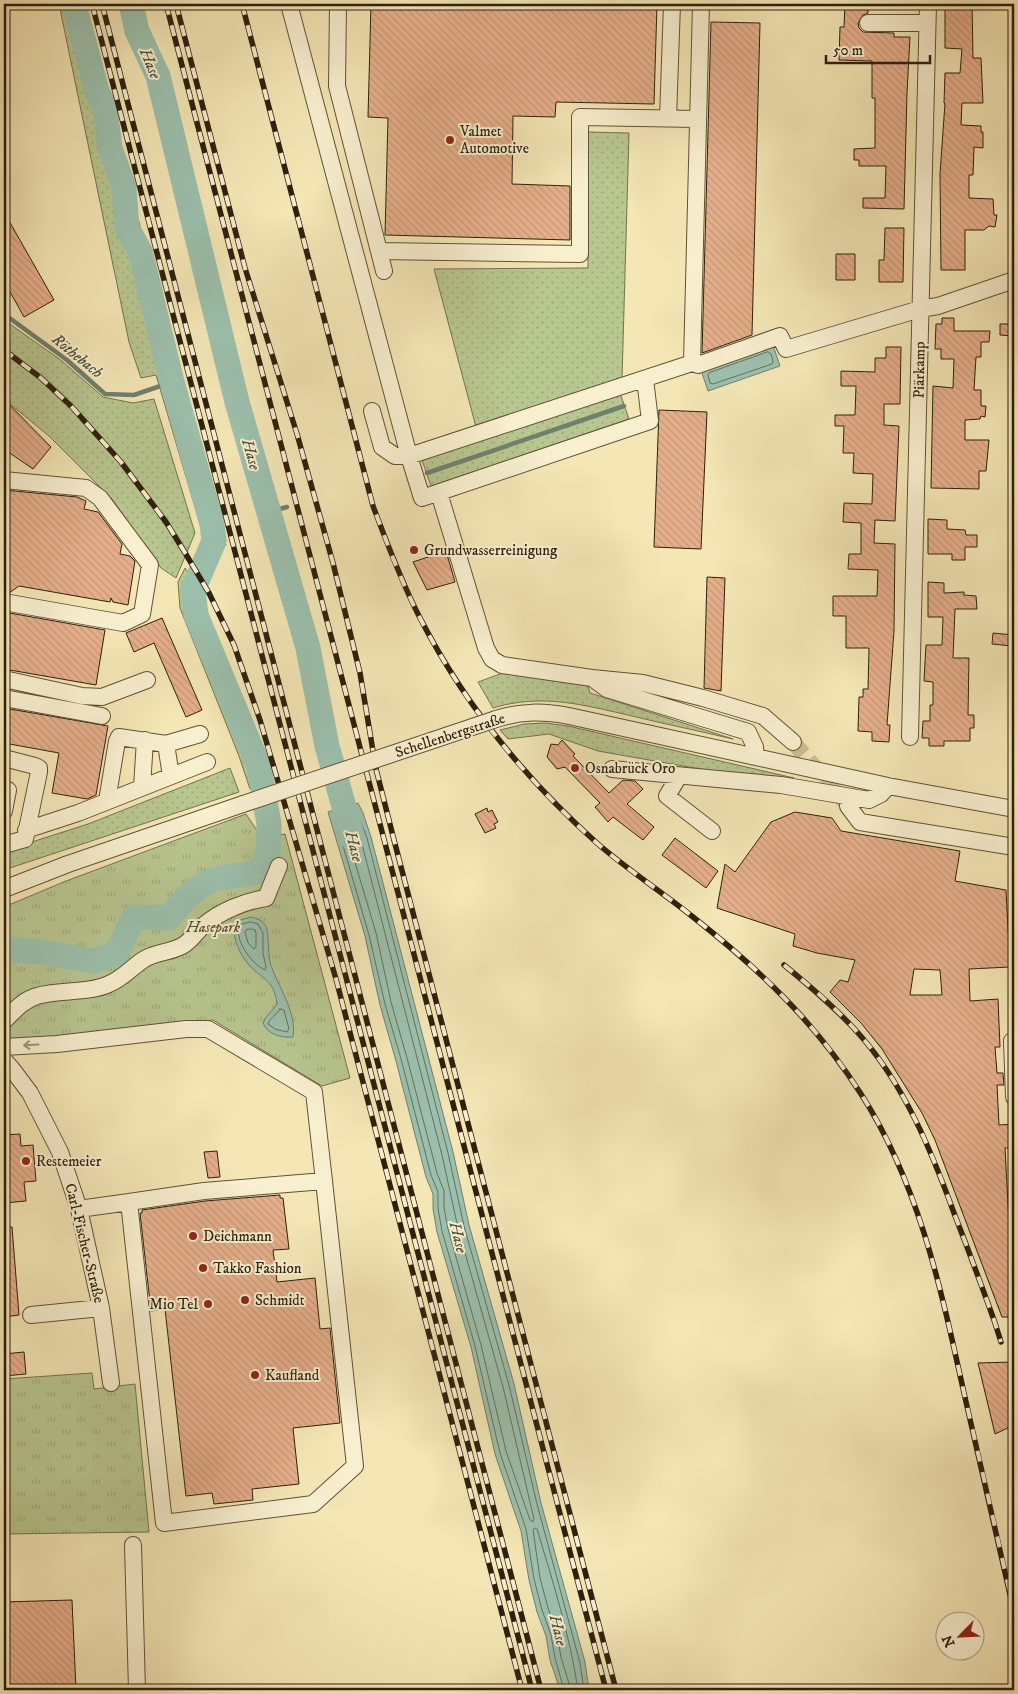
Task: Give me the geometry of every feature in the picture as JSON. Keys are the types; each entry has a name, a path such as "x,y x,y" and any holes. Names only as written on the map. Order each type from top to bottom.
{"street":[{"path":"289,4 402,456 422,498 650,421 645,379"},
{"path":"338,4 337,86 384,271"},
{"path":"668,118 672,4"},
{"path":"692,363 701,4"},
{"name":"Piärkamp","path":"910,736 928,4"},
{"path":"868,23 927,23"},
{"path":"379,251 580,254 580,117 697,119"},
{"path":"377,409 382,447 402,456 692,363 698,365 780,336 786,349 920,309 938,306 1014,280"},
{"path":"4,480 86,488 100,498 150,565 142,614 123,623 4,602"},
{"path":"439,493 486,648 492,659 502,665 643,683 703,698 762,716 793,742"},
{"path":"592,678 607,689 748,732 756,747 756,757"},
{"path":"4,679 82,696 102,697 147,680"},
{"path":"4,698 102,716"},
{"name":"Schellenbergstraße","path":"4,889 77,861 243,804 496,719 523,713 544,712 578,718 888,786 1014,809"},
{"path":"107,802 118,739 122,736 166,744 200,734"},
{"path":"142,787 145,740"},
{"path":"166,744 171,776"},
{"path":"4,758 39,768 24,840 4,845"},
{"path":"26,830 78,813 207,762"},
{"path":"612,769 780,785 869,800 881,794 888,786"},
{"path":"679,776 667,796 712,831"},
{"path":"4,811 8,790"},
{"path":"848,806 860,822 1014,847"},
{"path":"4,1021 22,1003 38,996 106,985 117,980 152,955 182,946 194,937 204,925 248,901 266,898 279,866"},
{"path":"4,1047 57,1044 208,1028 314,1092 355,1466 314,1504 164,1523 129,1202"},
{"path":"1013,1041 1014,1097"},
{"name":"Carl-Fischer-Straße","path":"4,1060 30,1094 60,1152 79,1209 101,1308 111,1384"},
{"path":"79,1209 204,1191 324,1181"},
{"path":"31,1315 101,1308"},
{"path":"133,1545 137,1690"}],"green space":[{"path":"59,4 84,4 181,389 226,545 210,558 156,375 141,378 129,342"},
{"path":"588,132 629,133 622,379 476,427 434,269 588,268"},
{"path":"4,320 62,361 103,397 133,403 154,399 195,533 176,578 161,568 112,499 49,436 4,399"},
{"path":"620,393 629,419 431,486 422,460"},
{"path":"185,568 196,584 193,590 196,615 259,767 263,785 250,789 239,756 180,608 178,582"},
{"path":"511,670 587,682 590,693 733,739 563,702 529,701 493,708 478,682"},
{"path":"545,723 568,726 794,778 706,770 598,751 549,734 508,739 500,730 525,724"},
{"path":"230,768 239,792 4,870 4,851 88,824"},
{"name":"Hasepark","path":"246,814 262,838 285,834 350,1078 322,1086 213,1020 57,1038 4,1047 4,907 66,881"},
{"path":"92,1373 94,1389 135,1384 149,1532 4,1534 4,1379"}],"water":[{"path":"773,345 780,366 708,391 701,370"},
{"path":"358,803 371,837 453,1152 469,1225 514,1384 541,1503 585,1662 589,1690 560,1690 550,1660 546,1636 537,1612 529,1580 521,1531 495,1454 471,1347 437,1232 433,1209 433,1194 426,1177 380,1005 365,936 328,812"},
{"path":"251,917 262,921 267,930 270,962 292,1017 293,1037 284,1037 271,1033 263,1023 277,1004 275,995 270,984 244,958 233,929 237,921"}],"building":[{"name":"Valmet Automotive","path":"371,4 657,4 654,104 556,102 555,117 513,116 512,184 570,186 570,240 385,235 388,118 368,117"},
{"path":"845,4 868,4 868,13 863,15 858,23 859,28 863,32 894,33 894,37 910,37 904,209 863,208 863,198 885,198 886,166 859,166 859,160 854,160 854,149 875,148 875,98 872,98 872,61 839,60 840,27 844,27"},
{"path":"945,4 972,4 973,58 981,58 983,103 962,103 961,125 981,126 983,148 974,147 973,175 969,175 969,198 993,199 994,215 997,215 995,227 989,226 984,230 965,230 965,270 941,270 940,174 945,73 960,73 962,49 945,48"},
{"path":"711,22 760,23 752,335 702,353"},
{"path":"4,212 54,300 24,317 4,281"},
{"path":"885,228 904,228 903,282 879,282 879,260 884,260"},
{"path":"836,254 855,254 855,280 836,280"},
{"path":"942,318 954,318 954,331 990,331 989,342 981,342 981,357 976,357 974,390 981,390 981,406 986,406 985,417 981,416 980,419 965,420 965,440 989,440 986,471 979,471 979,489 931,488 933,386 953,388 954,359 941,359 941,349 935,349 936,324 942,324"},
{"path":"1000,324 1013,324 1013,336 1000,335"},
{"path":"886,347 901,347 900,404 884,404 884,425 899,426 895,521 875,520 874,543 895,544 894,631 887,725 890,725 889,742 872,741 872,732 858,731 859,697 863,697 863,689 868,689 869,648 846,648 846,616 833,616 833,596 877,596 878,570 848,569 849,554 861,554 861,523 843,522 844,503 872,504 873,474 853,473 854,453 843,453 844,426 835,426 835,415 855,415 856,386 841,386 841,371 875,372 875,358 886,358"},
{"path":"4,399 51,447 33,469 4,449"},
{"path":"659,410 707,412 701,549 654,547"},
{"path":"4,490 77,497 86,501 84,509 98,512 122,544 120,554 130,556 135,561 128,605 113,602 111,598 110,602 19,586 9,593 4,592"},
{"path":"928,519 947,520 947,529 965,530 966,535 977,535 977,547 965,547 965,560 952,560 952,554 928,554"},
{"path":"446,551 455,582 427,590 413,562"},
{"path":"707,577 725,578 721,691 704,688"},
{"path":"928,582 944,583 944,593 964,592 964,595 976,596 977,609 955,609 953,658 969,658 968,715 974,715 974,728 970,728 970,741 944,741 944,746 929,746 929,738 922,738 923,721 930,721 930,705 933,705 933,682 924,681 926,645 942,645 943,617 928,617"},
{"path":"4,612 105,630 96,685 4,669"},
{"path":"162,618 202,710 186,717 154,643 134,652 126,633"},
{"path":"993,633 1013,635 1012,646 992,644"},
{"path":"4,708 108,726 96,795 87,799 52,793 59,753 4,743"},
{"path":"562,740 575,754 573,756 609,793 623,780 635,781 643,789 627,804 654,827 643,840 613,817 608,822 595,807 600,803 565,767 557,769 547,757 551,744 558,745"},
{"path":"487,808 488,812 492,810 498,822 494,824 496,828 485,833 475,814"},
{"path":"795,812 832,818 841,831 960,851 955,881 1006,890 1010,967 969,969 970,1001 998,999 1000,1047 995,1047 997,1073 1003,1073 1004,1085 997,1085 999,1125 1014,1124 1014,1148 1005,1148 1014,1317 1002,1317 935,1140 922,1113 882,1049 861,1023 830,992 840,980 848,982 855,960 817,953 793,946 795,934 717,908 725,864 735,872 771,822","holes":["914,969 940,970 942,995 910,995"]},
{"path":"675,838 718,871 706,888 662,855"},
{"path":"20,1134 21,1146 33,1145 36,1181 24,1182 26,1201 4,1203 4,1135"},
{"path":"217,1151 220,1177 208,1178 204,1152"},
{"name":"Kaufland","path":"280,1195 280,1198 283,1198 289,1249 273,1250 277,1282 315,1278 320,1329 330,1328 340,1423 293,1428 299,1484 252,1489 253,1500 214,1504 212,1493 186,1496 165,1309 151,1311 140,1213 142,1213 142,1210 205,1201"},
{"path":"4,1227 12,1227 19,1315 4,1317"},
{"path":"24,1352 26,1374 4,1376 4,1354"},
{"path":"1014,1362 1014,1425 995,1434 978,1363"},
{"path":"72,1600 76,1690 4,1690 4,1602"}],"waterway":[{"name":"Hase","path":"4,949 41,952 94,961 116,954 134,917 169,918 185,899 204,884 220,878 259,871 268,853 269,824 259,767 196,615 193,590 214,541 212,524 172,382 140,251 127,228 124,187 110,148 105,108 97,91 74,4"},
{"name":"Hase","path":"131,4 137,31 158,76 237,402 308,648 327,746 353,839"},
{"name":"Röthebach","path":"4,314 67,360 105,394 134,395 172,382"},
{"path":"427,473 624,406"},
{"path":"269,512 287,507"}],"tunnel":[{"path":"793,742 845,802"}],"railway":[{"path":"92,4 532,1690"},
{"path":"102,4 541,1690"},
{"path":"166,4 606,1690"},
{"path":"176,4 245,268 297,434 333,563 360,673 376,769 616,1690"},
{"path":"242,4 373,506 412,603 437,648 476,709 545,793 598,844 741,956 805,1020 825,1043 861,1094 881,1128 898,1164 926,1238 937,1276 1014,1612"},
{"path":"4,350 41,378 71,406 121,462 166,522 184,551 209,593 234,645 260,720 336,979 522,1690"},
{"path":"784,965 823,998 859,1034 890,1075 903,1097 936,1166 1001,1342"}],"place":[{"name":"Valmet Automotive","path":"450,140"},
{"name":"Grundwasserreinigung","path":"414,550"},
{"name":"Osnabrück Oro","path":"575,768"},
{"name":"Restemeier","path":"26,1161"},
{"name":"Deichmann","path":"193,1236"},
{"name":"Takko Fashion","path":"203,1268"},
{"name":"Schmidt","path":"245,1300"},
{"name":"Mio Tel","path":"208,1304"},
{"name":"Kaufland","path":"255,1375"}]}
